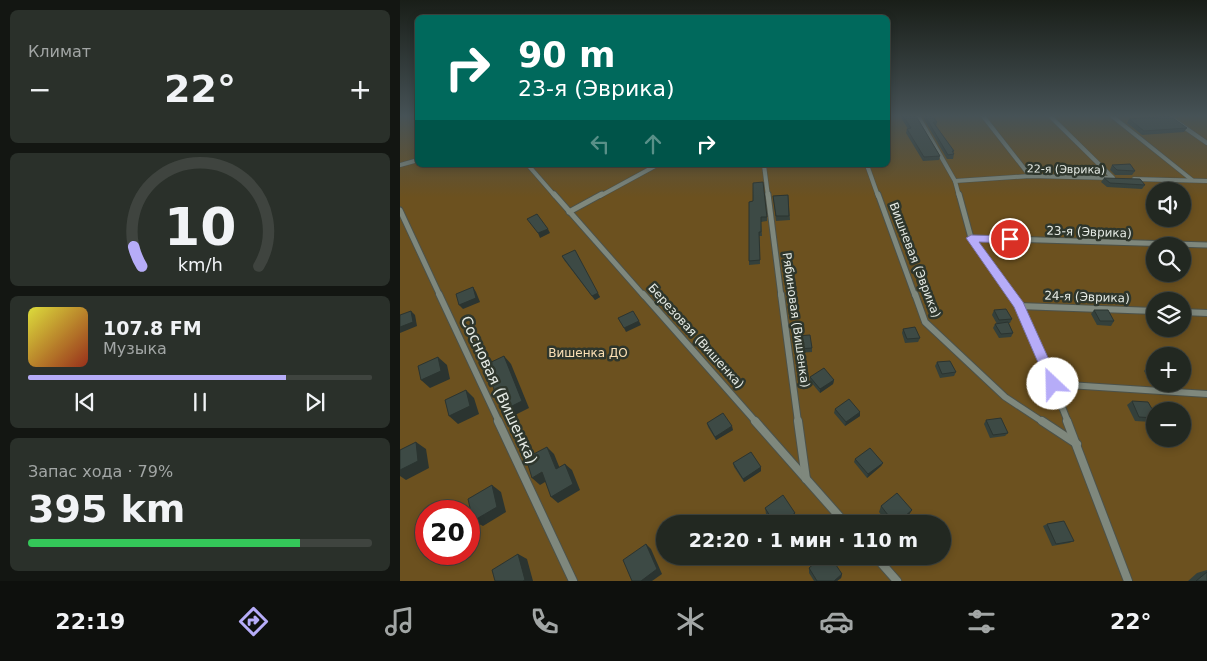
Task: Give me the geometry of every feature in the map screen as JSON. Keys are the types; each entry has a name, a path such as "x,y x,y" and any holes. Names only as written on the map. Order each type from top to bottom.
{"lane":[{"path":"933,143 955,181 971,238 1019,306 1077,444 1128,581"},
{"path":"1004,143 1030,176"},
{"path":"1078,143 1113,178"},
{"path":"1145,143 1192,181"},
{"path":"400,165 415,161"},
{"name":"Березовая (Вишенка)","path":"530,167 838,515"},
{"path":"569,212 652,167"},
{"name":"Рябиновая (Вишенка)","path":"764,167 806,479"},
{"name":"Вишневая (Эврика)","path":"868,167 925,322 1005,397 1077,444"},
{"name":"22-я (Эврика)","path":"955,181 1030,176 1207,181"},
{"name":"Сосновая (Вишенка)","path":"400,210 573,581"},
{"name":"23-я (Эврика)","path":"971,238 1207,245"},
{"name":"24-я (Эврика)","path":"1019,306 1146,311"},
{"path":"1191,312 1207,313"},
{"path":"1053,384 1207,394"},
{"path":"883,565 897,581"}],"green space":[{"name":"Вишенка ДО","path":"400,143 415,143 415,167 890,167 890,143 1207,143 1207,581 400,581"}],"building":[{"path":"916,143 932,143 940,156 924,157"},
{"path":"941,143 948,143 954,151 952,151 954,154 948,155"},
{"path":"1130,164 1135,171 1117,170 1112,165"},
{"path":"1104,178 1140,179 1145,185 1110,183"},
{"path":"763,182 767,217 761,217 761,232 759,232 760,260 749,261 749,202 753,201 753,183"},
{"path":"788,195 789,216 776,216 773,196"},
{"path":"537,214 548,229 538,233 527,219"},
{"path":"575,250 598,293 592,296 562,256"},
{"path":"473,287 476,298 459,305 456,294"},
{"path":"1006,309 1012,319 999,320 994,310"},
{"path":"1094,310 1108,310 1114,321 1100,321"},
{"path":"411,311 413,322 400,327 400,315"},
{"path":"633,311 639,321 624,328 618,318"},
{"path":"1008,322 1013,333 1001,334 995,324"},
{"path":"915,327 920,338 907,339 903,329"},
{"path":"810,335 812,348 797,349 795,336"},
{"path":"504,356 522,401 502,411 485,365"},
{"path":"438,357 441,371 421,380 418,366"},
{"path":"950,361 956,372 942,374 937,362"},
{"path":"824,368 834,380 820,389 810,377"},
{"path":"466,390 470,406 449,416 445,400"},
{"path":"849,399 860,412 846,422 835,409"},
{"path":"1132,401 1148,402 1146,402 1146,417 1139,417"},
{"path":"723,413 732,426 715,437 707,423"},
{"path":"1001,418 1008,433 993,435 986,420"},
{"path":"416,442 418,461 400,470 400,450"},
{"path":"547,447 556,469 565,464 573,484 551,497 542,472 532,478 526,458"},
{"path":"870,448 883,463 868,474 855,459"},
{"path":"751,452 761,467 743,479 733,463"},
{"path":"492,485 497,507 480,517 480,500 468,499"},
{"path":"897,493 912,510 906,515 888,515 881,506"},
{"path":"783,495 795,513 792,515 769,515 765,508"},
{"path":"1064,521 1074,541 1056,544 1047,524"},
{"path":"646,544 657,569 641,581 632,581 623,560"},
{"path":"518,554 525,580 495,581 492,570"},
{"path":"812,565 836,565 842,574 834,581 817,581 809,568"},
{"path":"1207,572 1207,581 1196,581"}],"route":[{"path":"1010,239 971,238 1019,306 1053,384"}]}
